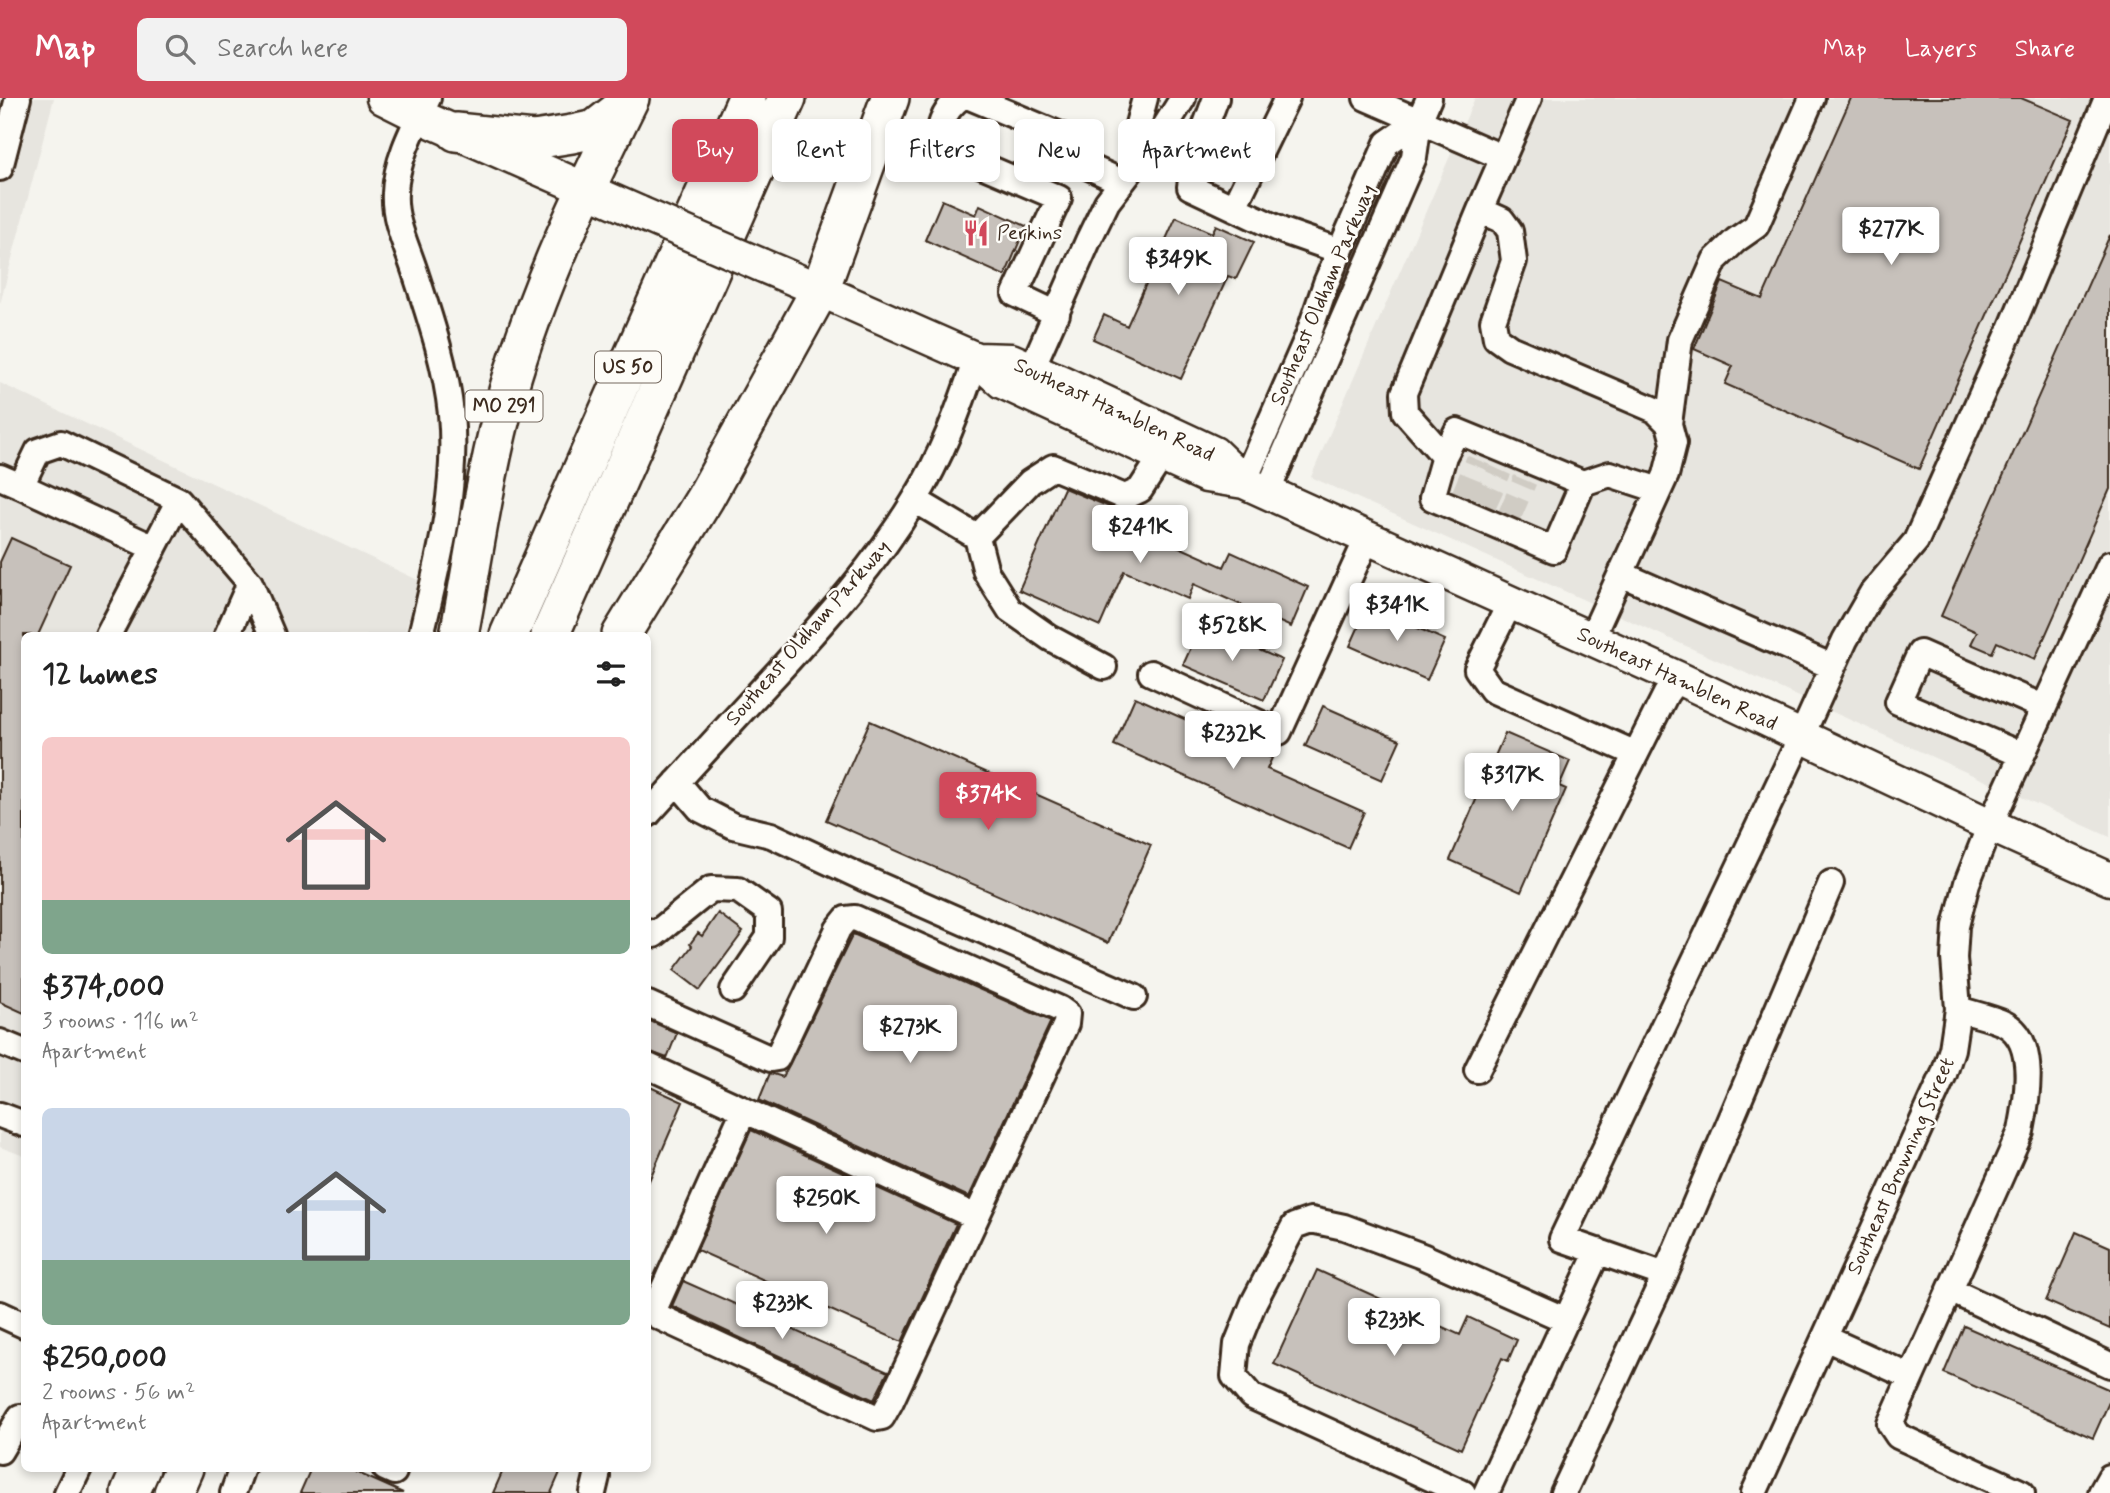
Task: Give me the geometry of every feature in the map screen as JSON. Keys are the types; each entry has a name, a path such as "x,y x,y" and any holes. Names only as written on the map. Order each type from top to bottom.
{"highway":[{"name":"US 50","path":"510,632 747,98"},
{"name":"US 50","path":"551,632 787,98"},
{"path":"623,632 705,498 820,289 890,98"},
{"path":"456,132 534,140 572,134 595,129 629,101"},
{"path":"586,188 629,101"},
{"name":"MO 291","path":"460,632 507,393 531,316 586,188"},
{"path":"130,1493 139,1472"},
{"path":"173,1493 182,1472"}],"main road":[{"name":"Southeast Hamblen Road","path":"383,98 424,107 456,132 976,359 1002,382 1206,476 1255,487 1678,678 2110,879"},
{"name":"Southeast Hamblen Road","path":"976,359 1011,360 1032,368 1214,453 1255,487"}],"street":[{"path":"0,168 3,142 18,98"},
{"path":"960,98 951,105 939,131 939,141 944,149 1059,198"},
{"path":"972,98 1022,119"},
{"path":"1140,119 1145,98"},
{"path":"1170,119 1183,98"},
{"path":"1216,98 1194,157 1190,187 1283,231 1340,251"},
{"path":"1234,207 1287,98"},
{"path":"1366,98 1502,157"},
{"name":"Southeast Oldham Parkway","path":"1255,487 1414,157 1419,121 1429,98"},
{"path":"1444,456 1405,412 1404,393 1529,98"},
{"path":"1591,639 1666,475 1674,443 1669,424 1680,340 1715,260 1756,226 1812,98"},
{"path":"1665,1275 1562,1238 1801,737 1844,640 1872,593 1916,541 2011,329 2107,98"},
{"path":"422,632 447,518 453,449 446,379 436,335 397,216 394,195 402,157 424,107"},
{"name":"Southeast Oldham Parkway","path":"1255,487 1326,283 1387,143 1419,121"},
{"path":"1057,314 1015,294 1066,182"},
{"path":"1032,368 1088,241 1107,202 1122,182"},
{"path":"1480,210 1502,220 1510,231 1514,261 1493,321 1496,338 1510,348 1655,410 1669,424"},
{"name":"Southeast Oldham Parkway","path":"651,811 822,623 884,547 915,500 931,469 967,387 976,359"},
{"path":"1583,483 1554,550 1470,508 1432,498 1444,456 1457,430 1493,456 1528,470 1583,483 1610,474 1659,491"},
{"path":"153,548 11,482 37,451 61,443 179,500 250,583 271,632"},
{"path":"977,537 1030,482 1053,467 1125,497 1140,490 1163,456"},
{"path":"110,632 179,500"},
{"path":"915,500 977,537 986,572 1010,610 1050,638 1104,667"},
{"path":"1151,673 1279,732 1367,539"},
{"name":"Southeast Browning Street","path":"1755,1493 1944,1074 1952,1049 1958,1009 1954,958 1956,926 1967,883 1990,825 2110,564"},
{"path":"1620,574 1833,667"},
{"path":"228,632 250,583"},
{"path":"1510,603 1477,669 1492,690 1636,754"},
{"path":"2022,755 1898,702 1920,653 2043,707"},
{"path":"1477,1070 1665,694 1678,678"},
{"path":"677,782 700,809 733,826 771,835 1134,997"},
{"path":"1563,1493 1665,1275 1831,883"},
{"path":"651,933 654,935 711,889 738,890 769,912 769,937 733,990"},
{"path":"651,1005 771,1059 777,1058 838,929 846,919 855,918 1067,1014 1066,1024 882,1417 877,1418 657,1316 654,1310 744,1111"},
{"path":"1958,1009 2006,1025 2017,1034 2024,1047 2028,1079 2026,1108 2021,1131 1890,1424 1898,1436 2022,1493"},
{"path":"0,1042 21,1051"},
{"path":"651,1067 976,1217"},
{"path":"0,1115 21,1123"},
{"path":"1464,1493 1251,1396 1234,1376 1237,1344 1254,1301 1294,1226 1311,1220 1343,1227 1422,1256 1566,1320"},
{"path":"1486,1493 1598,1251"},
{"path":"1950,1290 2110,1365"},
{"path":"0,1314 21,1324"},
{"path":"1825,1338 1911,1377"},
{"path":"0,1451 21,1416"},
{"path":"67,1493 77,1472"},
{"path":"233,1493 241,1472"},
{"path":"2101,1493 2110,1477"}],"shaded area":[{"path":"0,98 54,98 0,304"},
{"path":"1475,98 2110,98 2110,837 1311,477"},
{"path":"0,383 420,581 405,632 21,632 21,1155 0,1147"}],"building":[{"path":"1851,98 2021,98 2073,120 1919,469 1725,384 1733,366 1694,349 1722,282 1762,299"},
{"name":"Perkins","path":"942,200 976,215 980,205 1026,226 1005,276 925,240"},
{"path":"1176,217 1212,233 1216,225 1254,242 1236,279 1228,276 1181,379 1093,339 1104,315 1127,326"},
{"path":"2110,235 2110,489 2035,659 1997,642 1992,653 1971,644 1977,632 1941,616"},
{"path":"1064,488 1119,511 1135,509 1166,523 1159,538 1224,567 1231,552 1308,587 1291,627 1194,584 1188,599 1124,571 1100,626 1019,590"},
{"path":"11,538 70,565 39,632 21,632 21,1012 0,1002 0,562"},
{"path":"1368,606 1445,640 1427,680 1350,646"},
{"path":"1201,625 1282,660 1264,700 1183,665"},
{"path":"1135,697 1272,758 1267,769 1364,812 1348,848 1114,745"},
{"path":"1323,706 1400,740 1382,780 1305,746"},
{"path":"870,721 1151,845 1108,943 826,820"},
{"path":"1505,733 1570,761 1559,786 1566,789 1521,892 1450,860"},
{"path":"718,913 743,932 700,990 674,970 698,933 702,936"},
{"path":"853,934 1051,1021 969,1197 759,1100 770,1073 783,1077"},
{"path":"651,1021 677,1033 667,1058 651,1052"},
{"path":"651,1087 683,1102 651,1176"},
{"path":"751,1130 956,1224 902,1342 697,1250"},
{"path":"2076,1232 2110,1247 2110,1329 2046,1301"},
{"path":"1317,1270 1460,1335 1468,1317 1517,1340 1508,1361 1502,1358 1461,1449 1274,1364"},
{"path":"683,1281 888,1372 874,1400 672,1306"},
{"path":"1964,1326 2110,1390 2110,1400 2093,1438 1944,1373"},
{"path":"309,1472 356,1472 403,1493 300,1493"},
{"path":"502,1472 560,1472 551,1493 493,1493"}],"tunnel":[{"path":"1462,499 1478,460"},
{"path":"1482,509 1500,470"},
{"path":"1508,519 1525,480"}],"place":[{"name":"Perkins","path":"976,233"}]}
